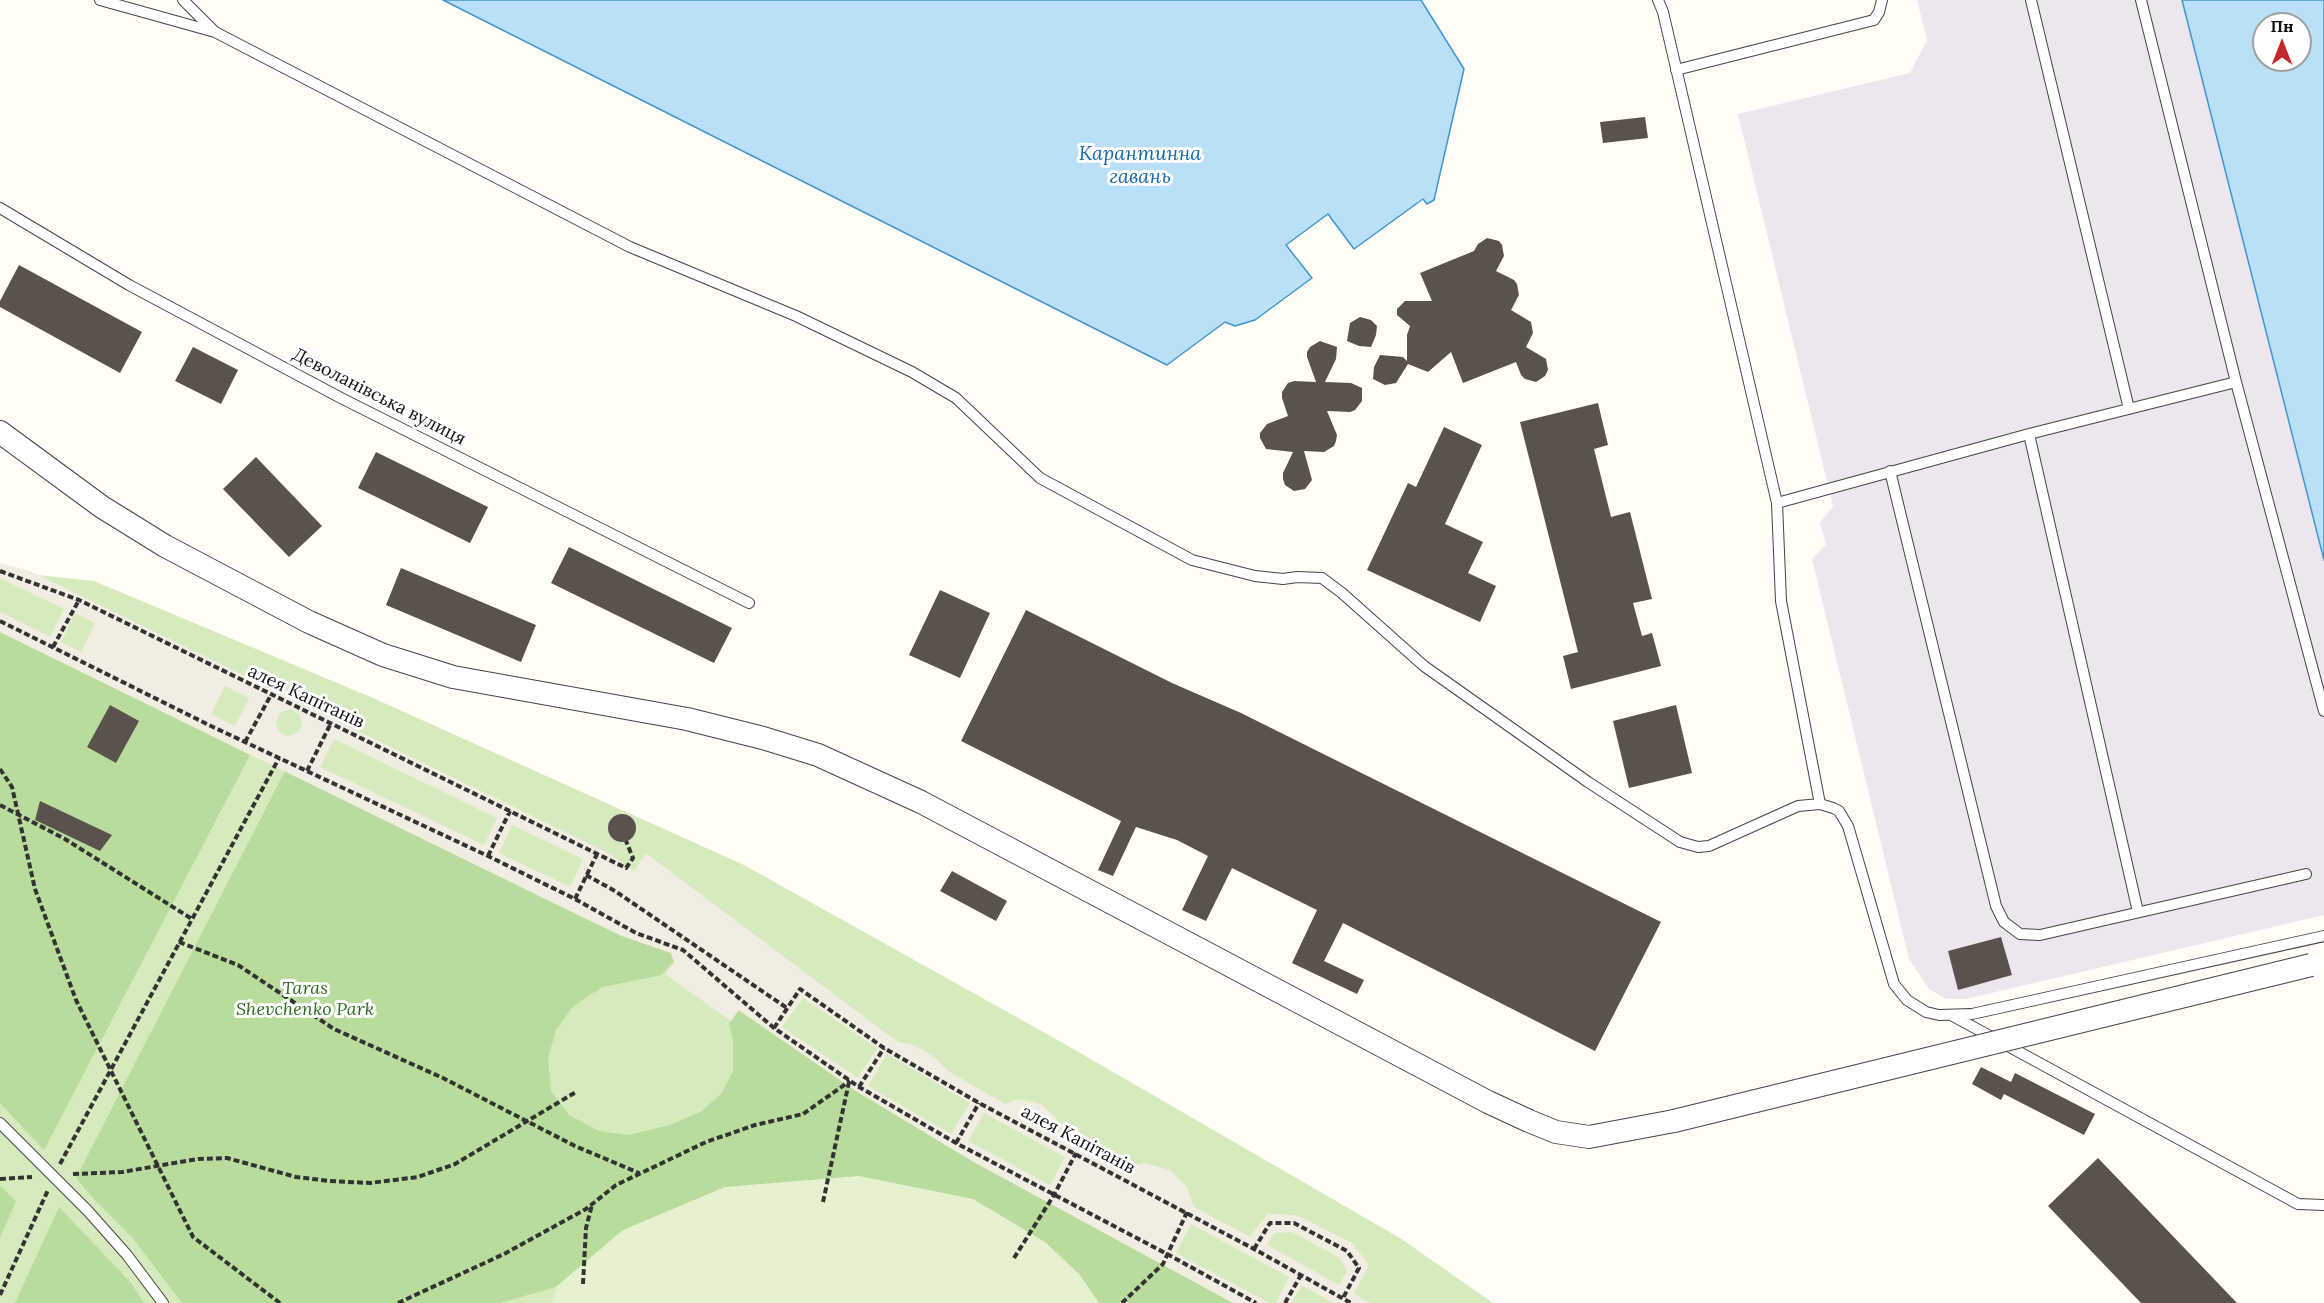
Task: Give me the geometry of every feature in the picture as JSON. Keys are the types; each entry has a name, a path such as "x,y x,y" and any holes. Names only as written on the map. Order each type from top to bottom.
{"street":[{"path":"0,432 102,507 165,546 309,622 383,655 453,677 687,719 763,738 818,755 921,802 1488,1102 1556,1132 1589,1137 1674,1121 2317,963"}],"lane":[{"path":"100,0 215,32 630,248 796,316 912,372 956,398 1040,478 1192,560 1254,576 1283,579 1322,578 1342,592 1424,666 1588,782 1680,842 1698,847 1709,846 1798,806 1820,804 1839,811 1848,826 1894,984 1907,1000 1939,1016 1972,1014 2324,936"},
{"path":"183,0 215,32"},
{"path":"1658,0 1663,12 1777,503 1781,601 1820,804"},
{"path":"1676,70 1874,20 1880,12 1882,0"},
{"path":"2031,0 2129,409"},
{"path":"2141,0 2236,382 2324,711"},
{"name":"Деволанівська вулиця","path":"0,208 129,285 330,392 749,603"},
{"path":"1777,503 2029,434 2236,382"},
{"path":"2029,434 2138,912"},
{"path":"1890,471 1996,906 2004,922 2020,934 2040,935 2306,874"},
{"path":"1953,1016 2298,1204 2324,1205"},
{"path":"0,1123 54,1175 127,1254 164,1303"}],"path":[{"name":"алея Капітанів","path":"0,571 78,600 626,868 633,858 626,842"},
{"path":"52,647 78,600"},
{"path":"0,621 245,742 488,856 575,899 636,933 667,942 683,950 774,1028 859,1087 956,1143 1169,1254 1256,1303"},
{"path":"245,742 271,695"},
{"path":"307,771 331,723"},
{"path":"0,1295 54,1175 279,758"},
{"path":"0,769 12,787 35,889 76,1000 193,1237 280,1303"},
{"path":"0,805 65,840 192,919"},
{"path":"488,856 510,811"},
{"path":"575,899 597,854"},
{"path":"586,875 615,891 787,1008 774,1028"},
{"path":"179,942 238,965 334,1029 442,1078 575,1146 639,1173"},
{"name":"алея Капітанів","path":"787,1008 800,989 884,1048 979,1103 1352,1303"},
{"path":"859,1087 884,1048"},
{"path":"398,1303 504,1254 592,1204 616,1185 639,1173 705,1142 755,1125 803,1114 850,1081"},
{"path":"823,1202 850,1081"},
{"path":"0,1179 122,1172 198,1159 227,1158 296,1177 370,1183 418,1177 455,1164 576,1092"},
{"path":"956,1143 979,1103"},
{"path":"1014,1258 1054,1195 1076,1154"},
{"path":"584,1284 586,1228 592,1204"},
{"path":"1122,1303 1163,1264 1186,1212"},
{"path":"1254,1249 1270,1223 1294,1223 1347,1251 1359,1268 1343,1298"},
{"path":"1285,1303 1301,1275"}],"shaded area":[{"path":"1917,0 2182,0 2324,560 2324,915 1966,999 1946,999 1929,989 1909,959 1812,559 1826,544 1820,523 1833,506 1738,114 1910,73 1927,40"},
{"path":"0,563 30,571 286,696 296,693 304,694 314,702 317,711 610,854 634,871 646,853 898,1042 911,1044 924,1051 937,1059 948,1071 1005,1104 1018,1099 1041,1104 1056,1118 1056,1132 1120,1167 1145,1163 1170,1170 1187,1187 1194,1207 1250,1237 1268,1213 1299,1216 1352,1243 1369,1265 1354,1294 1370,1303 1333,1303 1302,1285 1291,1303 1276,1303 1289,1277 1191,1224 1176,1253 1269,1303 1233,1303 972,1161 856,1091 739,1010 731,1021 665,974 674,962 671,953 622,936 580,916 0,632 0,612 50,637 64,609 0,578","holes":["75,613 95,623 81,652 61,642","225,686 249,698 235,726 211,714","290,709 299,714 302,725 297,733 288,736 279,732 276,722 280,713","334,739 497,818 484,845 320,767","512,825 583,859 570,887 499,853","803,998 877,1048 858,1078 782,1027","887,1054 970,1103 951,1134 868,1086","984,1113 1065,1157 1050,1185 968,1141","1292,1232 1340,1258 1347,1271 1339,1285 1267,1245 1274,1233"]}],"green space":[{"name":"Taras Shevchenko Park","path":"0,571 94,581 373,698 744,865 1063,1043 1400,1238 1493,1303 0,1303"},
{"path":"0,632 250,755 44,1150 0,1103"},
{"path":"285,771 622,936 671,953 674,962 661,975 603,987 571,1009 556,1030 548,1058 551,1091 569,1115 599,1131 628,1135 670,1125 702,1111 722,1093 733,1071 733,1041 729,1024 738,1010 856,1091 972,1161 1233,1303 1099,1303 1079,1274 623,1230 556,1287 500,1303 182,1303 131,1236 76,1178"},
{"path":"859,1176 973,1199 1045,1242 1079,1274 1099,1303 552,1303 556,1287 623,1230 725,1187"},
{"path":"0,1186 16,1201 0,1238"},
{"path":"59,1207 131,1283 144,1303 15,1303"}],"water":[{"name":"Карантинна гавань","path":"443,0 1421,0 1464,69 1434,200 1427,204 1423,199 1354,249 1328,214 1286,245 1312,278 1255,320 1235,326 1225,322 1167,365"},
{"path":"2182,0 2324,0 2324,560"}],"building":[{"path":"1645,117 1648,138 1603,143 1600,122"},
{"path":"1487,238 1499,241 1502,245 1504,256 1496,271 1514,280 1517,284 1519,295 1511,310 1531,322 1533,333 1526,347 1546,359 1548,370 1545,376 1536,382 1525,379 1516,362 1463,383 1451,352 1428,372 1408,364 1396,383 1385,385 1373,379 1374,367 1380,355 1403,357 1407,361 1407,335 1410,326 1397,315 1397,309 1405,301 1432,301 1420,273 1474,251 1478,244"},
{"path":"19,265 142,332 120,373 0,307 0,301"},
{"path":"1360,317 1371,320 1377,326 1371,347 1359,346 1347,341 1350,323"},
{"path":"1320,341 1337,347 1336,359 1325,382 1351,383 1362,388 1362,401 1355,410 1350,412 1327,411 1337,435 1334,446 1324,452 1304,451 1312,480 1305,489 1294,491 1285,485 1283,479 1283,473 1293,452 1266,449 1260,433 1267,424 1288,416 1282,392 1288,383 1316,382 1307,352 1310,347"},
{"path":"193,347 238,370 221,404 175,381"},
{"path":"1598,403 1608,445 1594,449 1611,517 1630,512 1652,599 1633,603 1642,636 1652,633 1661,666 1571,689 1563,656 1578,652 1520,422"},
{"path":"1444,427 1482,445 1445,524 1483,542 1468,573 1496,586 1480,622 1367,570 1408,483 1416,487"},
{"path":"376,452 488,507 470,543 358,488"},
{"path":"256,457 322,526 289,557 223,489"},
{"path":"569,547 732,628 714,663 551,583"},
{"path":"401,568 536,625 521,662 386,605"},
{"path":"940,590 990,613 960,678 909,655"},
{"path":"1026,610 1172,683 1241,713 1661,922 1595,1051 1343,923 1324,961 1364,980 1357,994 1292,963 1317,910 1232,868 1206,921 1182,910 1208,856 1177,840 1136,827 1113,876 1098,870 1121,821 961,741"},
{"path":"110,705 139,721 116,763 87,747"},
{"path":"1676,705 1692,773 1629,788 1613,721"},
{"path":"40,801 112,835 100,851 35,820"},
{"path":"622,814 632,818 636,828 632,838 622,842 612,838 608,828 612,818"},
{"path":"952,871 1007,901 996,921 940,891"},
{"path":"2001,937 2012,975 1958,990 1948,951"},
{"path":"1981,1067 2011,1082 2015,1073 2095,1114 2084,1135 2004,1094 2001,1100 1972,1084"},
{"path":"2098,1158 2237,1303 2141,1303 2048,1206"}]}
